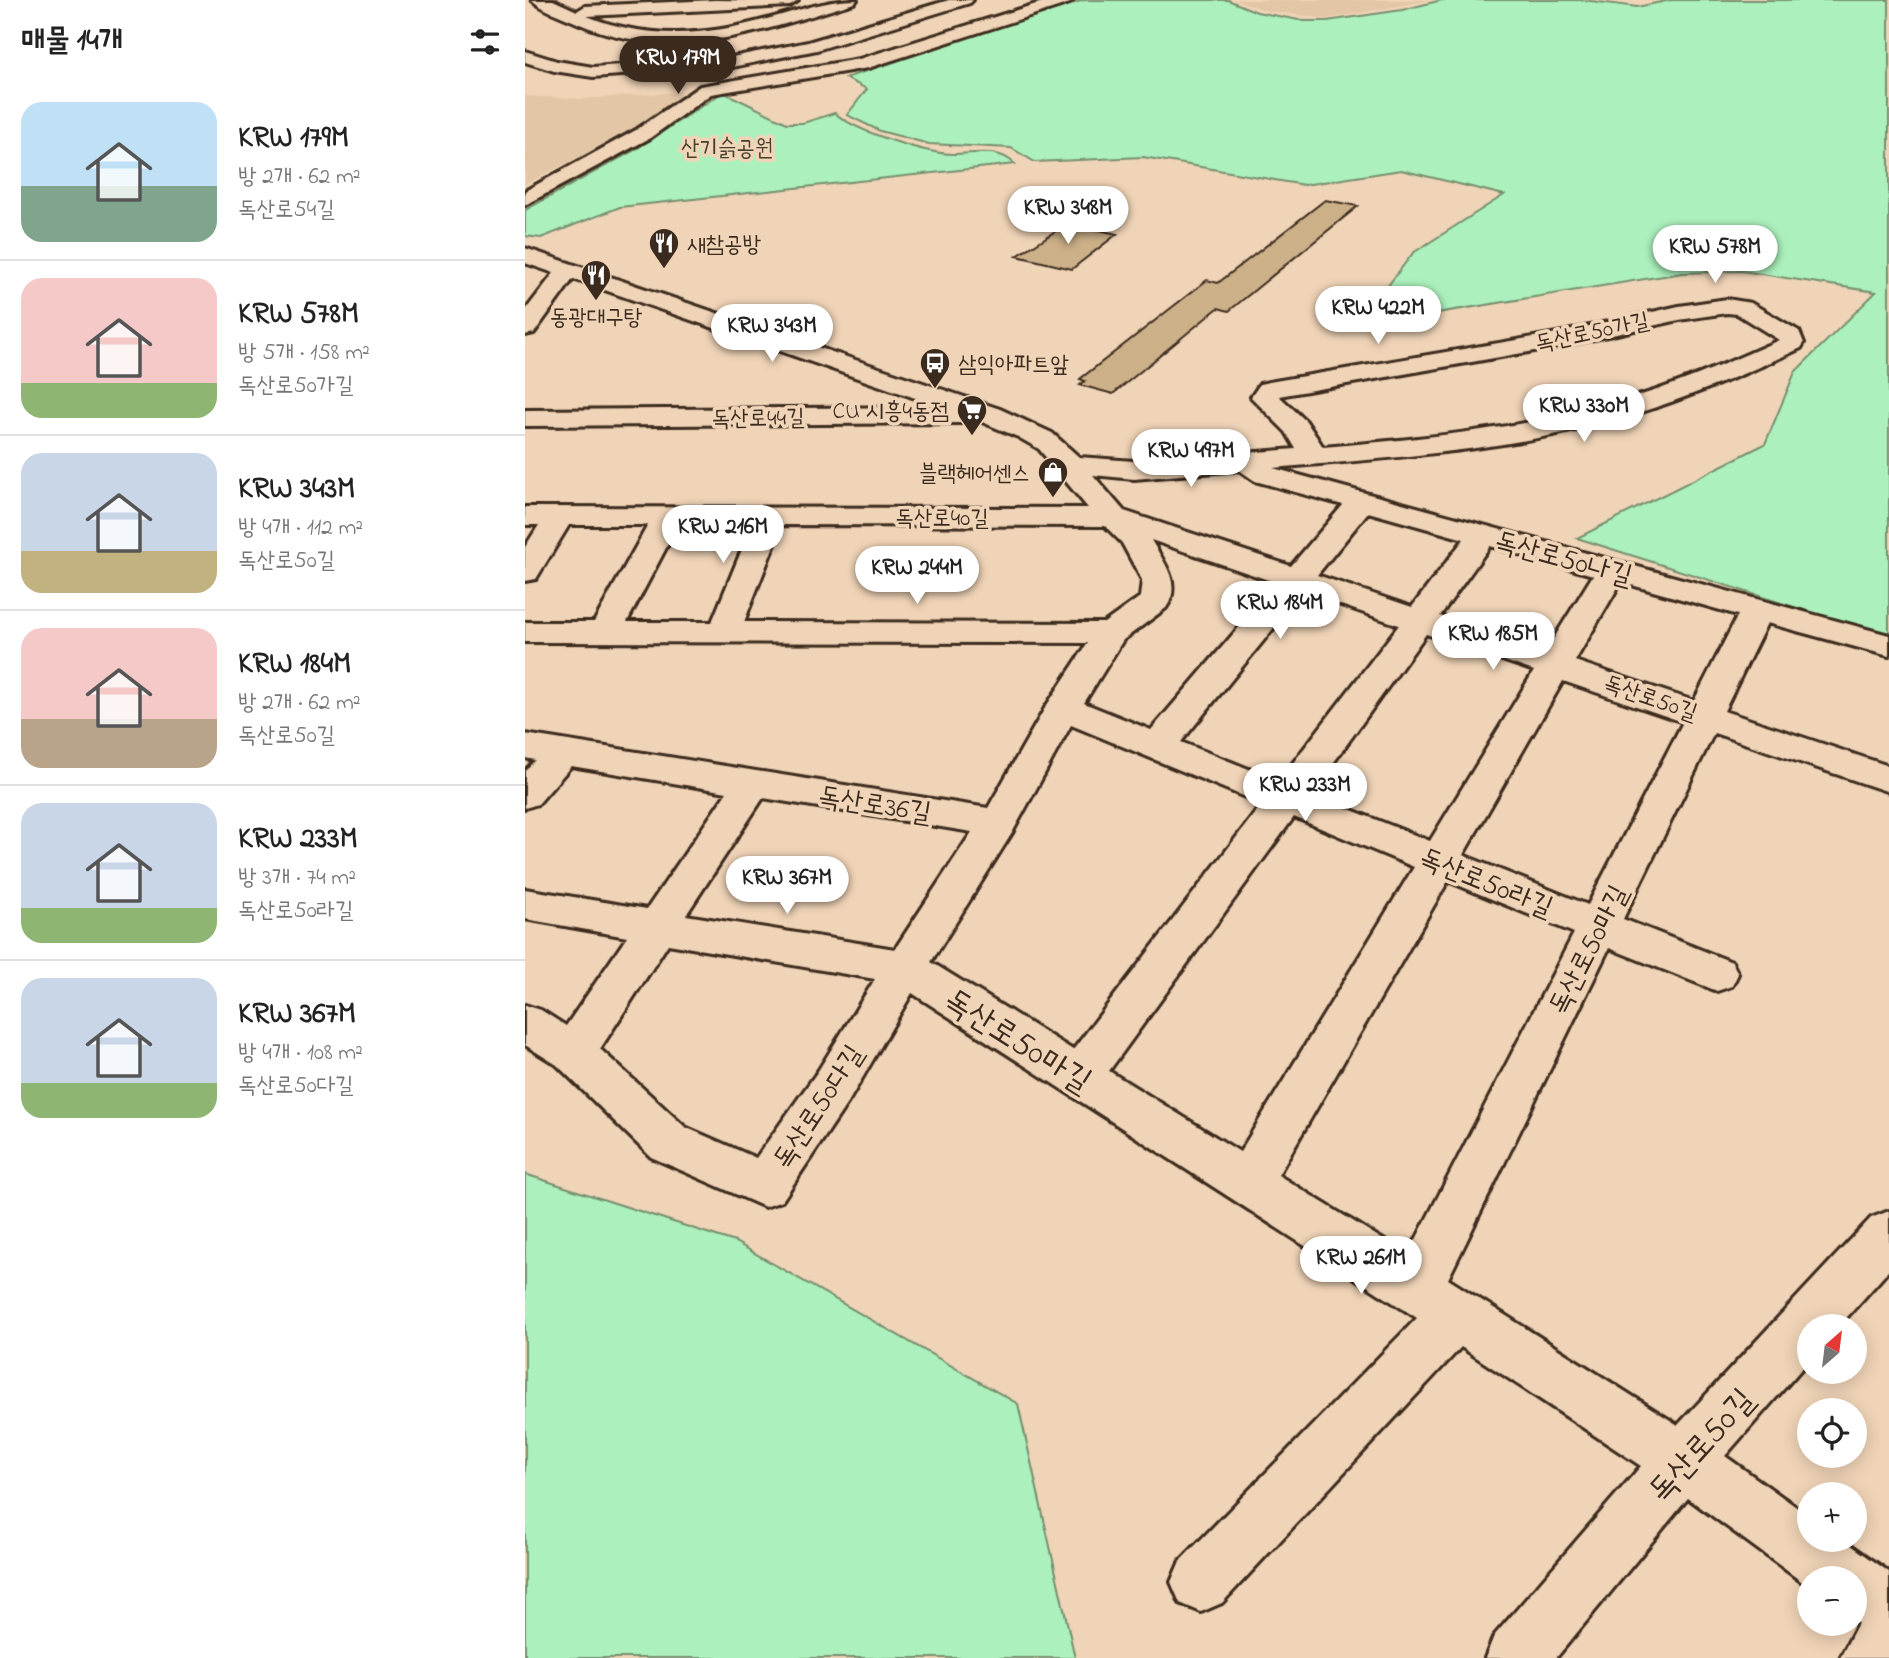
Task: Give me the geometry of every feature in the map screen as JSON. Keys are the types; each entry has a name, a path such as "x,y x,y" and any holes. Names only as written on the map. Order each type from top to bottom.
{"street":[{"path":"540,0 624,34 694,37 751,28 849,0"},
{"path":"569,12 702,3 810,0"},
{"path":"525,56 554,66 593,72 688,67 780,54 965,0"},
{"path":"525,199 643,134 706,90 845,69 1065,0"},
{"path":"702,3 688,67 694,85 706,90"},
{"path":"887,3 974,28"},
{"path":"525,255 990,415 1051,444 1088,487 1099,505 1113,517"},
{"path":"525,328 569,269"},
{"name":"독산로50가길","path":"1067,465 1134,470 1315,456 1471,441 1621,410 1716,378 1791,343 1790,336 1743,308 1727,306 1679,313 1563,339 1269,390 1264,397 1296,427 1315,456"},
{"name":"독산로44길","path":"525,418 990,415"},
{"name":"독산로50나길","path":"1243,461 1265,475 1889,646"},
{"path":"1157,747 1361,501"},
{"name":"독산로40길","path":"525,516 1113,517"},
{"path":"525,572 559,516"},
{"path":"605,632 668,516"},
{"path":"724,632 771,516"},
{"name":"독산로50길","path":"1113,517 1889,779"},
{"name":"독산로50다길","path":"525,1023 573,1052 669,1142 765,1185 834,1085 1111,633 1155,601 1158,580 1135,539 1113,517"},
{"path":"1079,1077 1483,535"},
{"path":"1247,1183 1612,570"},
{"name":"독산로50마길","path":"1201,1581 1437,1301 1598,926 1757,610"},
{"path":"525,632 1111,633"},
{"name":"독산로50라길","path":"1063,708 1717,974"},
{"name":"독산로36길","path":"525,746 997,823"},
{"path":"525,795 562,752"},
{"path":"573,1052 753,783"},
{"path":"525,904 906,968"},
{"name":"독산로50마길","path":"906,968 1437,1301 1684,1461 1830,1566"},
{"name":"독산로50길","path":"1516,1658 1684,1461 1889,1234"},
{"path":"1867,1593 1889,1609"},
{"path":"1871,1658 1889,1630"}],"shaded area":[{"path":"1236,0 1430,0 1327,19 1267,11"},
{"path":"680,92 678,97 635,129 525,184 525,96 582,99"}],"green space":[{"path":"1084,0 1228,0 1257,12 1304,21 1327,21 1402,10 1442,0 1583,0 1637,7 1671,0 1889,0 1889,637 1577,538 1765,444 1795,372 1876,292 1742,271 1682,273 1357,326 1413,253 1504,195 1401,170 1304,185 1143,157 1035,162 1011,148 929,144 880,131 847,115 867,89 845,78"},
{"name":"산기슭공원","path":"723,92 787,123 803,123 835,113 858,127 909,146 953,154 994,153 1015,164 620,207 541,238 525,236 525,210 635,150"},
{"path":"525,1174 735,1242 1018,1404 1075,1658 525,1658"}],"building":[{"path":"1325,200 1358,206 1229,311 1218,308 1113,394 1080,385 1085,381 1080,379 1207,280 1218,283"},
{"path":"1068,223 1117,234 1072,269 1017,256"}],"place":[{"name":"새참공방","path":"664,270"},
{"name":"동광대구탕","path":"596,302"},
{"name":"삼익아파트앞","path":"935,390"},
{"name":"CU 시흥4동점","path":"972,437"},
{"name":"블랙헤어센스","path":"1053,499"}]}
